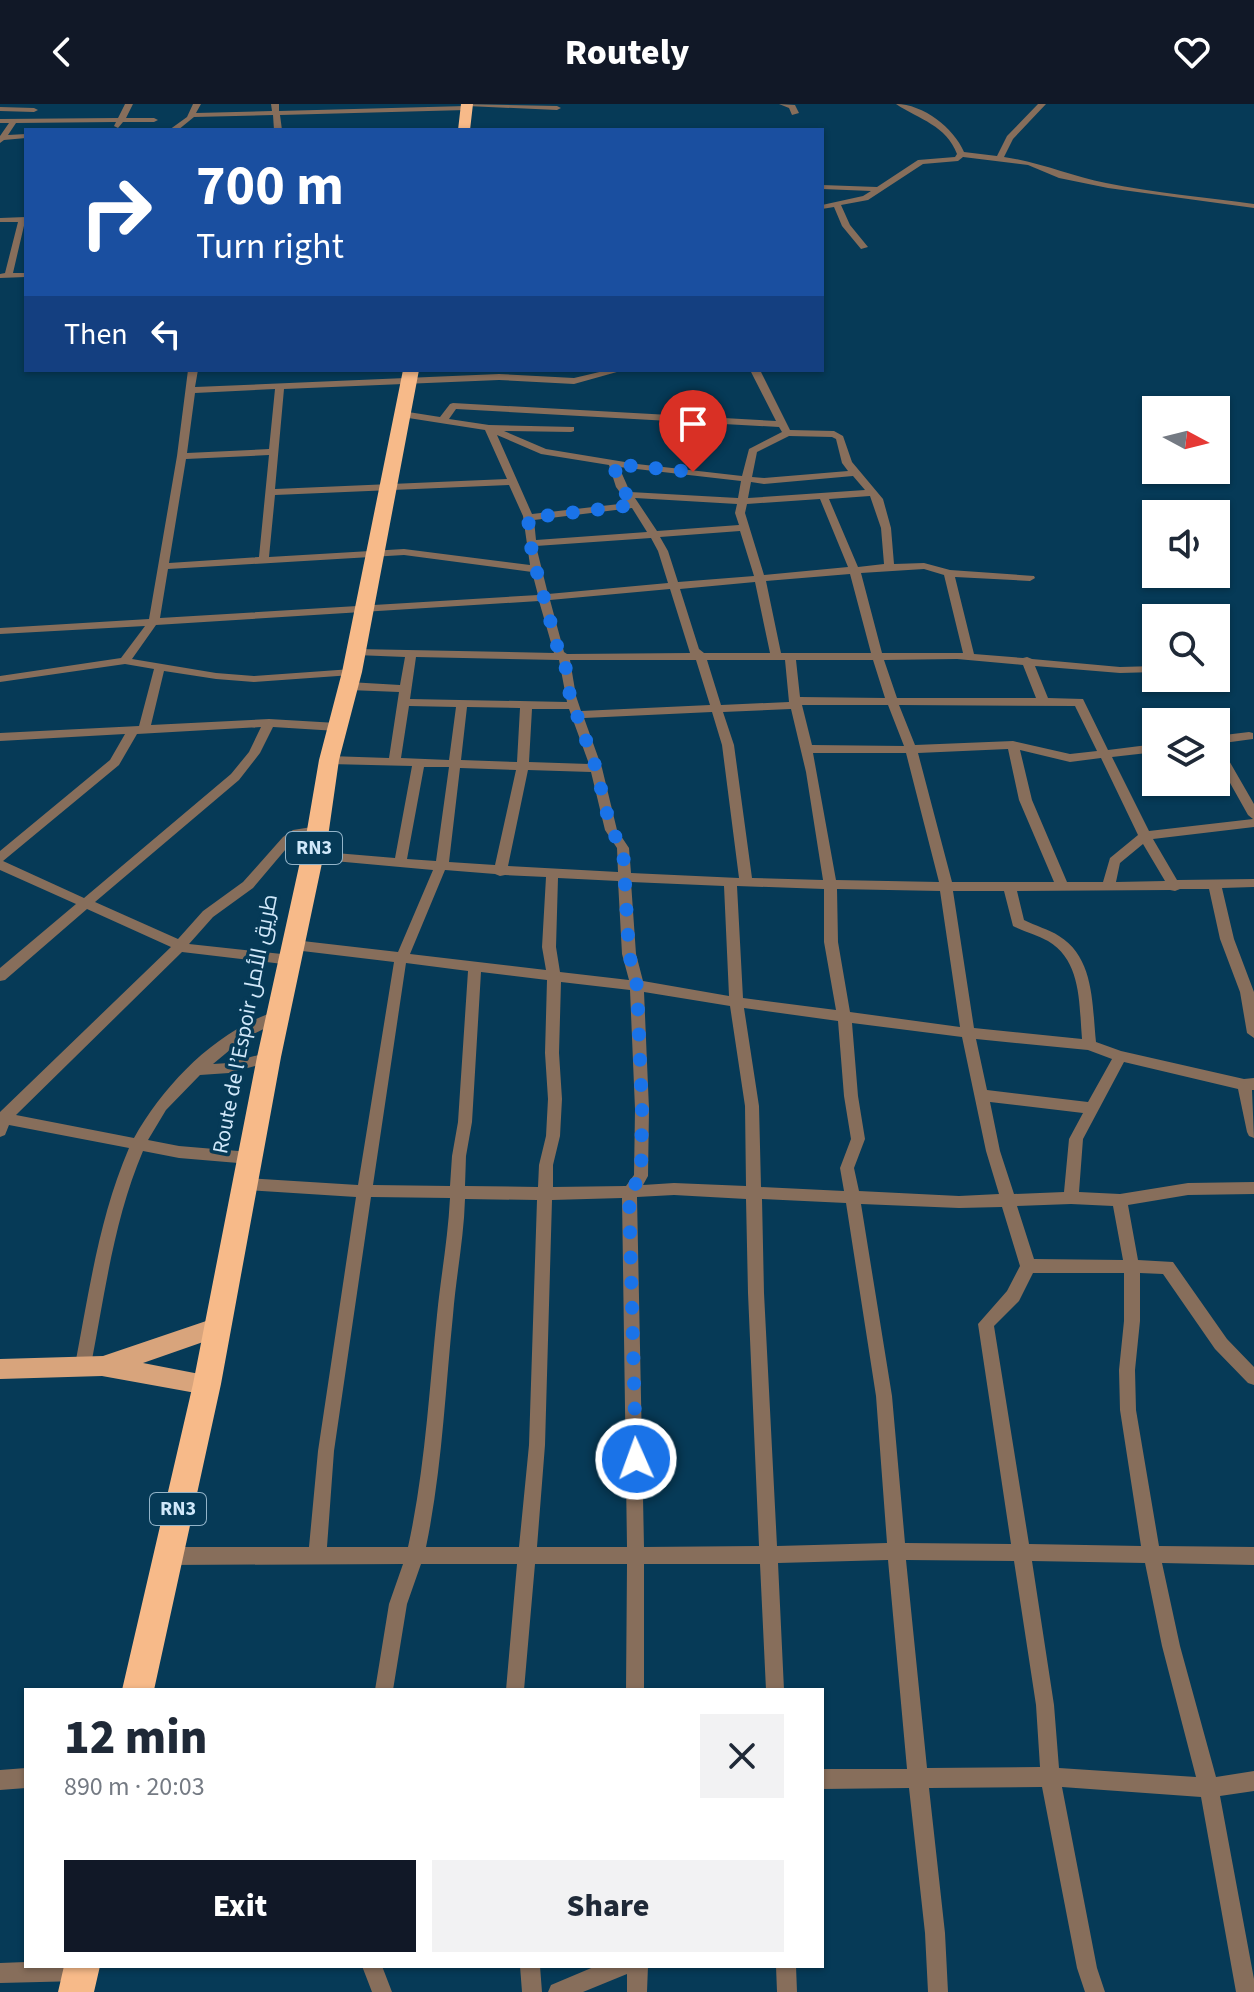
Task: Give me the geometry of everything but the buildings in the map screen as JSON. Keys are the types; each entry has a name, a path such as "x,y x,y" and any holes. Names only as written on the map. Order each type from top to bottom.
{"highway":[{"path":"464,128 466,105"},
{"name":"Route de l’Espoir طريق الأمل","path":"138,1688 207,1384 269,1057 318,830 329,760 352,670 410,376"}],"main road":[{"path":"93,1366 218,1327"},
{"path":"0,1369 93,1366 207,1384"}],"street":[{"path":"117,128 129,104"},
{"path":"176,128 192,115 197,104"},
{"path":"234,113 237,104"},
{"path":"783,104 792,107 795,113"},
{"path":"900,104 945,128 955,139 961,154"},
{"path":"1000,157 1010,138 1042,104"},
{"path":"192,115 275,109 466,105 557,108"},
{"path":"27,121 36,107"},
{"path":"0,109 36,107"},
{"path":"0,121 86,117 122,121 156,116 152,128"},
{"path":"1,139 14,121"},
{"path":"1,139 24,136"},
{"path":"961,154 1030,163 1062,176 1108,186 1254,206"},
{"path":"824,207 854,202 921,162 958,159 961,154"},
{"path":"824,187 877,189"},
{"path":"837,204 846,226 864,247"},
{"path":"0,220 24,219 4,276 24,275"},
{"path":"125,661 154,620 165,566 193,372"},
{"path":"337,372 337,383"},
{"path":"567,372 574,381"},
{"path":"191,390 410,376 574,381 611,372"},
{"path":"756,372 785,428"},
{"path":"264,560 280,386"},
{"path":"443,420 453,406 834,434 840,438 847,463 878,499 886,528 889,567"},
{"path":"402,414 489,428 571,429"},
{"path":"489,428 544,452 613,464 748,480 854,473"},
{"path":"489,428 528,518 543,598 559,653 564,657 576,711 596,768 611,830 623,848 629,954 637,986 641,1176 629,1193 637,1488 635,1688"},
{"path":"776,654 760,579 740,513 752,451 785,428"},
{"path":"182,456 274,452"},
{"path":"613,464 630,500 663,551 694,651 700,655 728,745 744,848 738,881 736,1002 752,1106 767,1555 775,1688"},
{"path":"270,492 387,490 514,482"},
{"path":"528,518 630,500 744,501 873,493"},
{"path":"824,498 843,536 867,607 891,700 911,750 946,885 968,1032 981,1095 1028,1266 1013,1296 986,1324 1045,1705 1050,1777 1087,1968 1095,1992"},
{"path":"533,543 745,528"},
{"path":"165,566 375,552 417,553 536,569"},
{"path":"0,631 543,598 889,567 924,566 949,573 1030,578"},
{"path":"949,573 969,656"},
{"path":"394,762 411,654"},
{"path":"0,679 125,661 254,679 352,670 411,654 564,657 776,654 969,656 1142,669"},
{"path":"790,655 830,884 831,942 844,1016 858,1139 847,1168 884,1396 938,1992"},
{"path":"1027,660 1043,701"},
{"path":"0,858 115,762 139,729 160,666"},
{"path":"352,670 404,695 462,703 576,711 891,700 1079,702 1145,836 1175,887"},
{"path":"317,1555 326,1451 397,980 444,858 462,703"},
{"path":"500,872 523,766 526,706"},
{"path":"0,976 235,777 254,753 269,723"},
{"path":"0,737 269,723 337,727"},
{"path":"1230,738 1249,736"},
{"path":"805,749 911,750 1013,745 1070,758 1142,750"},
{"path":"1013,745 1015,764 1035,827 1062,886"},
{"path":"329,760 596,768"},
{"path":"400,863 419,763"},
{"path":"1230,773 1254,815"},
{"path":"1109,886 1114,861 1145,836 1254,823"},
{"path":"1,1123 180,946 208,914 248,885 287,840 297,833 318,830"},
{"path":"312,855 552,875 830,884 1175,887 1254,883"},
{"path":"0,865 180,946 404,956 736,1002 1089,1045 1120,1056 1249,1084 1254,1132"},
{"path":"515,1688 537,1445 546,1165 553,1136 555,1099 552,1053 554,976 549,947 552,875"},
{"path":"1009,885 1018,923 1054,938 1072,953 1080,967 1089,1045"},
{"path":"1215,885 1227,939 1247,992 1254,1033"},
{"path":"384,1688 398,1604 415,1555 428,1495 458,1192 475,965"},
{"path":"93,1366 114,1209 138,1145 158,1111 197,1070 245,1029 279,1015"},
{"path":"1071,1198 1076,1139 1120,1056"},
{"path":"197,1070 229,1068 269,1057"},
{"path":"981,1095 1090,1108"},
{"path":"1,1123 179,1152 250,1158"},
{"path":"246,1184 363,1191 629,1193 674,1189 1008,1201 1071,1198 1120,1200 1188,1189 1254,1188"},
{"path":"1120,1200 1132,1270 1128,1410 1152,1556 1171,1646 1209,1788 1246,1992"},
{"path":"1028,1266 1132,1270 1167,1267 1221,1344 1254,1378"},
{"path":"167,1556 767,1555 896,1551 1254,1556"},
{"path":"824,1779 1050,1777 1209,1788 1254,1781"},
{"path":"0,1780 24,1778"},
{"path":"373,1968 382,1992"},
{"path":"530,1968 532,1992"},
{"path":"558,1992 616,1968"},
{"path":"637,1992 638,1968"},
{"path":"786,1968 787,1992"},
{"path":"0,1973 79,1976"}],"route":[{"path":"636,1459 629,1193 641,1176 642,1109 637,986 629,954 623,848 611,830 596,768 570,696 564,657 559,653 532,554 528,518 634,505 621,487 613,464 693,472"}]}
